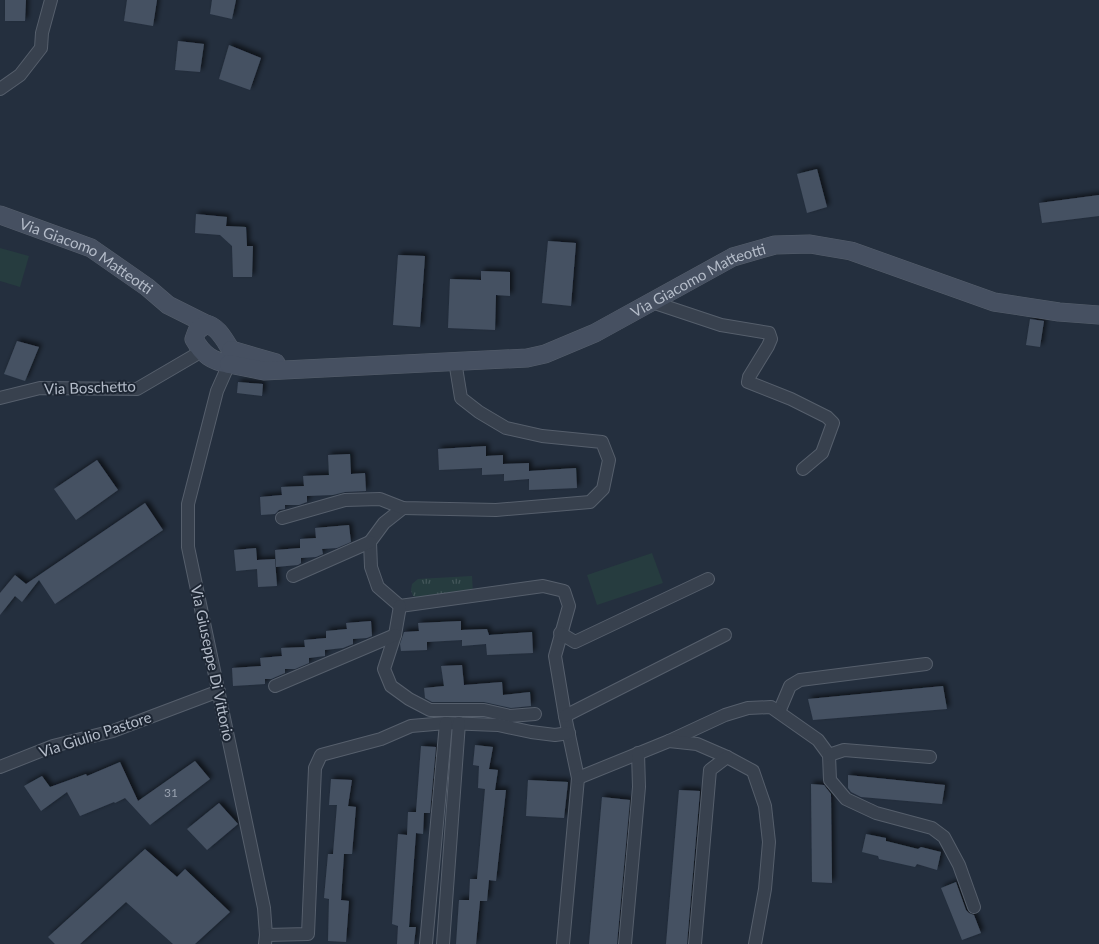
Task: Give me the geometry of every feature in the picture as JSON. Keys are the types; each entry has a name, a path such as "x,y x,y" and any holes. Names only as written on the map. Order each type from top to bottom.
{"street":[{"path":"0,89 20,75 41,48 42,33 51,0"},
{"name":"Via Giacomo Matteotti","path":"0,215 92,248 147,287 168,305 206,324 210,324 216,328 214,353"},
{"name":"Via Giacomo Matteotti","path":"168,305 180,324 214,353 264,371 527,358 545,354 595,333 733,257 775,245 810,244 851,250 994,302 1059,312 1099,315"},
{"path":"652,302 721,325 769,333 771,339 768,346 749,377 748,382 827,417 832,423 822,453 803,469"},
{"path":"206,324 197,331 214,353"},
{"name":"Via Giuseppe Di Vittorio","path":"214,353 220,384 188,504 188,547 264,908 265,940"},
{"name":"Via Boschetto","path":"0,398 40,388 137,389 214,353"},
{"path":"282,518 345,500 380,499 403,508 496,510 590,502 603,489 609,460 602,442 542,436 506,428 479,412 461,398 454,361"},
{"path":"292,576 370,542 384,522 403,508"},
{"path":"370,542 371,567 378,587 400,606 543,586 564,591 569,606 555,656 578,778 563,944"},
{"path":"560,634 575,642 708,579"},
{"path":"400,606 395,635 384,669 391,686 409,699 430,710 484,710 510,716 535,714"},
{"path":"275,686 395,635"},
{"path":"565,716 725,635"},
{"path":"779,712 790,686 800,680 926,664"},
{"name":"Via Giulio Pastore","path":"0,767 52,746 113,731 218,691"},
{"path":"578,778 669,741 725,715 748,708 771,707 818,740 829,754 830,780 846,799 876,813 932,828 944,837 959,865 974,907"},
{"path":"265,940 308,934 315,768 321,755 381,739 411,726 452,723 498,725 554,735 569,733"},
{"path":"426,944 452,723"},
{"path":"443,944 452,723"},
{"path":"669,741 697,744 753,771 765,806 769,842 765,889 755,944"},
{"path":"829,754 844,750 930,757"},
{"path":"625,944 639,787 638,753"},
{"path":"695,944 710,770 727,757"}],"green space":[{"path":"0,248 29,256 20,287 0,281"},
{"path":"652,553 663,583 597,605 587,575"},
{"path":"472,576 473,595 420,598 413,596 411,590 412,584 418,579"}],"building":[{"path":"5,0 26,0 25,21 5,21"},
{"path":"127,0 157,0 153,26 124,21"},
{"path":"212,0 236,0 232,19 210,14"},
{"path":"178,41 204,44 200,72 175,70"},
{"path":"229,45 261,58 250,90 219,79"},
{"path":"817,169 827,207 807,213 797,174"},
{"path":"1099,195 1099,216 1042,223 1039,203"},
{"path":"196,214 227,217 226,226 246,227 247,246 253,246 252,277 233,277 232,246 220,235 195,233"},
{"path":"548,241 576,243 571,306 542,303"},
{"path":"398,255 425,256 420,327 393,325"},
{"path":"481,271 510,272 510,296 496,295 495,330 448,328 450,279 481,280"},
{"path":"1030,319 1044,321 1040,347 1026,345"},
{"path":"17,341 39,347 25,381 4,374"},
{"path":"238,382 263,384 262,396 237,393"},
{"path":"486,446 486,456 503,455 503,464 529,463 529,471 576,468 577,488 529,490 529,479 504,481 504,474 482,475 482,468 439,470 438,449"},
{"path":"350,454 351,474 365,473 366,491 307,496 307,502 299,505 285,505 285,509 279,510 275,514 261,515 260,497 282,495 281,487 304,486 303,476 329,475 328,455"},
{"path":"97,460 118,490 76,520 54,489"},
{"path":"145,503 163,530 55,604 39,580 22,602 15,596 0,615 0,593 15,575 26,584"},
{"path":"349,525 351,542 337,548 322,549 323,554 316,557 301,558 301,563 298,565 276,567 275,550 300,548 300,539 316,538 315,528"},
{"path":"256,548 257,560 275,559 277,586 258,587 257,569 236,571 234,550"},
{"path":"371,621 372,636 353,639 353,644 343,648 325,650 325,656 309,658 309,663 295,669 285,669 285,673 271,679 265,679 265,684 233,686 232,668 261,666 260,658 282,656 281,648 305,647 304,640 326,638 326,631 347,629 346,623"},
{"path":"461,621 461,630 487,629 489,635 532,632 533,653 487,655 486,644 462,646 462,640 427,642 427,650 401,651 400,644 404,632 419,631 418,623"},
{"path":"462,665 464,685 502,682 503,695 530,692 531,706 511,708 484,702 432,702 425,698 424,688 444,686 441,666"},
{"path":"943,686 947,709 813,720 808,699"},
{"path":"475,745 493,747 489,769 498,770 495,790 506,790 496,881 489,880 487,901 480,901 476,944 456,944 459,900 469,900 470,879 477,879 485,789 478,788 479,766 473,765"},
{"path":"421,746 436,747 430,813 424,813 423,834 416,833 409,927 416,927 414,944 397,944 398,926 392,924 398,834 407,835 408,812 416,812"},
{"path":"195,761 210,779 150,825 125,798 80,816 67,792 41,811 24,786 42,776 50,787 86,774 87,776 120,762 138,801"},
{"path":"848,775 945,785 942,804 861,797 851,792 848,788"},
{"path":"331,779 352,780 348,806 356,807 352,854 344,854 341,900 349,901 346,942 328,941 329,899 324,898 328,854 333,854 337,805 329,805"},
{"path":"528,780 568,782 564,818 526,816"},
{"path":"811,784 824,785 831,794 832,883 812,882"},
{"path":"679,790 700,791 687,944 666,944"},
{"path":"602,797 630,800 617,944 589,944"},
{"path":"219,803 238,824 207,850 187,829"},
{"path":"866,834 886,838 886,841 918,849 921,847 941,852 937,870 917,864 915,867 879,859 878,856 862,852"},
{"path":"145,849 177,877 185,869 230,912 195,944 173,944 126,902 80,944 55,944 48,937"},
{"path":"956,882 966,910 974,915 981,933 962,940 941,888"}]}
